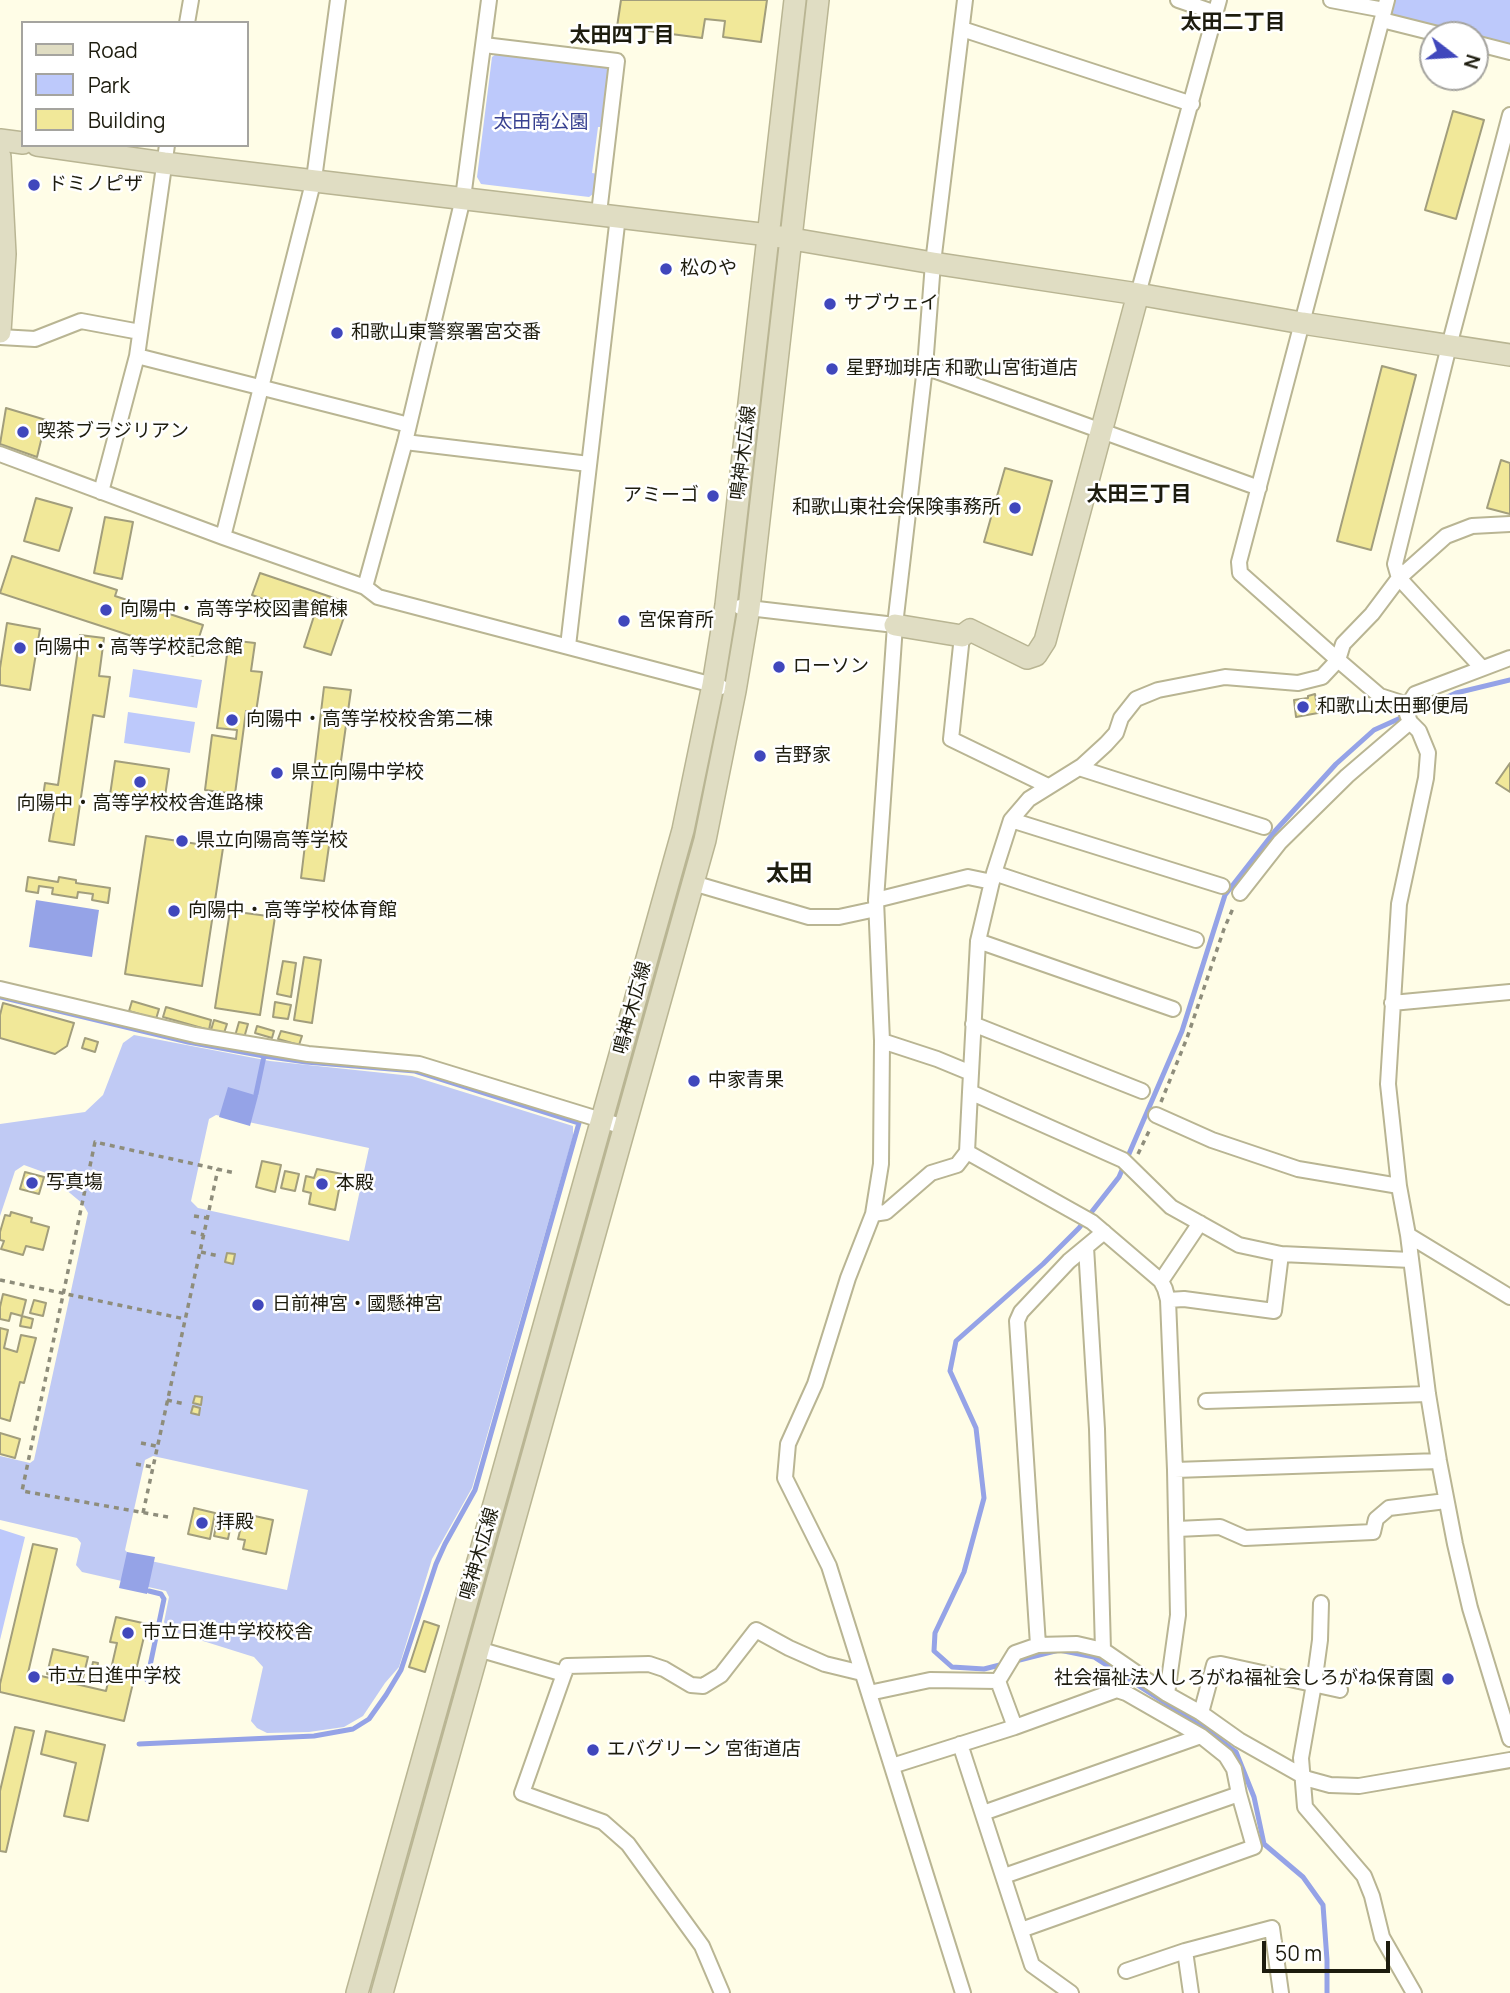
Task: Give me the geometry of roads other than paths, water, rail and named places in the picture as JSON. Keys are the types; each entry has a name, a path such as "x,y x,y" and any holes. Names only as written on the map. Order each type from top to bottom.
{"main road":[{"name":"鳴神木広線","path":"357,1993 683,830 713,685 726,605 795,0"},
{"name":"鳴神木広線","path":"382,1993 705,840 736,691 749,608 818,0"},
{"path":"0,140 21,143"},
{"path":"66,147 166,154 314,179 769,234 933,263 1510,355"},
{"path":"0,157 5,254 0,335"},
{"path":"895,625 962,636 970,630 1027,658 1036,655 1045,641 1138,294"}],"street":[{"path":"187,21 191,0"},
{"path":"223,537 314,179 338,0"},
{"path":"365,587 405,442 463,198 489,0"},
{"path":"963,1993 829,1566 785,1478 788,1444 815,1384 848,1278 873,1214 881,1164 882,1041 876,905 895,625 925,368 933,263 965,0"},
{"path":"1138,294 1218,6 1178,0"},
{"path":"1331,0 1385,10 1419,25"},
{"path":"1385,10 1239,562 1240,573 1380,696 1408,705"},
{"path":"962,29 1192,104"},
{"path":"484,45 617,61 589,464 568,646"},
{"path":"1489,47 1510,52"},
{"path":"1482,667 1399,578 1395,564 1510,115"},
{"path":"102,492 137,356 166,154"},
{"path":"0,335 35,339 80,321 141,332"},
{"path":"137,356 409,425"},
{"path":"925,368 1259,488"},
{"path":"405,442 589,464"},
{"path":"0,454 365,587 378,597 736,691"},
{"path":"873,1214 886,1212 931,1173 957,1165 967,1152 978,941 993,877 1011,820 1029,799 1079,768 1106,744 1116,733 1121,718 1136,699 1158,690 1225,677 1298,683 1322,677 1338,660 1343,644 1372,614 1399,578 1446,536 1472,526 1510,524"},
{"path":"726,605 895,625"},
{"path":"962,636 951,739 1048,786"},
{"path":"1510,658 1415,694 1408,705 1410,722 1419,731 1428,753 1426,778 1399,904 1388,1084 1399,1186 1446,1501 1469,1608 1510,1739"},
{"path":"1240,893 1280,842 1347,776 1410,722"},
{"path":"1079,768 1264,828"},
{"path":"1011,820 1222,886"},
{"path":"693,883 809,917 839,917 968,877 993,877 1196,940"},
{"path":"978,941 1173,1009"},
{"path":"0,989 195,1035 308,1054 419,1064 624,1127"},
{"path":"1392,1003 1510,992"},
{"path":"973,1024 1142,1091"},
{"path":"882,1041 971,1073"},
{"path":"970,1092 1123,1160 1171,1207 1238,1245 1280,1254 1411,1260"},
{"path":"1156,1115 1212,1140 1297,1169 1399,1186"},
{"path":"967,1152 1092,1222 1161,1281 1168,1300 1177,1529 1178,1615 1167,1694"},
{"path":"1161,1281 1200,1223"},
{"path":"1038,1645 1017,1321 1021,1312 1069,1261 1104,1232"},
{"path":"1408,1235 1510,1297"},
{"path":"1086,1247 1097,1429 1103,1650"},
{"path":"1168,1300 1184,1299 1274,1311 1280,1254"},
{"path":"1206,1401 1428,1394"},
{"path":"1175,1469 1439,1461"},
{"path":"1177,1529 1220,1527 1245,1538 1373,1532 1376,1519 1389,1508 1446,1501"},
{"path":"1321,1603 1320,1640 1301,1758 1305,1807 1364,1876 1382,1937 1414,1993"},
{"path":"722,1993 702,1946 628,1844 603,1822 522,1793 567,1666 649,1664 664,1669 691,1685 703,1686 720,1675 756,1630 825,1664 862,1673"},
{"path":"998,1681 1016,1653 1038,1645 1077,1644 1103,1650 1239,1740 1308,1779 1330,1785 1359,1786 1510,1760"},
{"path":"478,1649 564,1674"},
{"path":"1201,1713 1214,1665 1221,1664 1340,1690"},
{"path":"869,1693 930,1680 998,1681"},
{"path":"998,1681 1015,1727"},
{"path":"1494,1689 1510,1686"},
{"path":"892,1766 1015,1727 1117,1690 1201,1736 1226,1756 1234,1769 1254,1847 1021,1930"},
{"path":"983,1813 1201,1736"},
{"path":"961,1744 1031,1965 1071,1993"},
{"path":"1004,1876 1239,1794"},
{"path":"1126,1971 1185,1951 1272,1928 1281,1993"},
{"path":"1185,1951 1191,1993"}],"waterway":[{"path":"1327,1993 1323,1905 1303,1877 1264,1844 1254,1797 1236,1752 1204,1728 1094,1657 1059,1650 984,1669 952,1667 934,1651 935,1633 964,1572 984,1498 976,1428 950,1371 956,1341 1043,1264 1079,1228 1119,1177 1182,1031 1225,895 1275,831 1336,764 1374,730 1456,693 1510,680"},
{"path":"0,997 188,1042 264,1056 256,1094"},
{"path":"139,1744 314,1736 353,1729 369,1719 401,1670 436,1564 475,1490 579,1123 415,1071 264,1056"},
{"path":"147,1680 164,1599 161,1594 149,1591"}],"place":[{"name":"ドミノピザ","path":"34,185"},
{"name":"松のや","path":"666,269"},
{"name":"サブウェイ","path":"830,304"},
{"name":"和歌山東警察署宮交番","path":"337,333"},
{"name":"星野珈琲店 和歌山宮街道店","path":"832,369"},
{"name":"喫茶ブラジリアン","path":"23,432"},
{"name":"アミーゴ","path":"713,496"},
{"name":"和歌山東社会保険事務所","path":"1015,508"},
{"name":"向陽中・高等学校図書館棟","path":"106,610"},
{"name":"宮保育所","path":"624,621"},
{"name":"向陽中・高等学校記念館","path":"20,648"},
{"name":"ローソン","path":"779,667"},
{"name":"和歌山太田郵便局","path":"1303,707"},
{"name":"向陽中・高等学校校舎第二棟","path":"232,720"},
{"name":"吉野家","path":"760,756"},
{"name":"県立向陽中学校","path":"277,773"},
{"name":"向陽中・高等学校校舎進路棟","path":"140,782"},
{"name":"県立向陽高等学校","path":"182,841"},
{"name":"向陽中・高等学校体育館","path":"174,911"},
{"name":"中家青果","path":"694,1081"},
{"name":"写真塲","path":"32,1183"},
{"name":"本殿","path":"322,1184"},
{"name":"日前神宮・國懸神宮","path":"258,1305"},
{"name":"拝殿","path":"202,1523"},
{"name":"市立日進中学校校舎","path":"128,1633"},
{"name":"市立日進中学校","path":"34,1677"},
{"name":"社会福祉法人しろがね福祉会しろがね保育園","path":"1448,1679"},
{"name":"エバグリーン 宮街道店","path":"593,1750"}],"district":[{"name":"太田二丁目","path":"1233,23"},
{"name":"太田四丁目","path":"622,36"},
{"name":"太田三丁目","path":"1139,495"},
{"name":"太田","path":"789,875"}],"park label":[{"name":"太田南公園","path":"541,123"}]}
